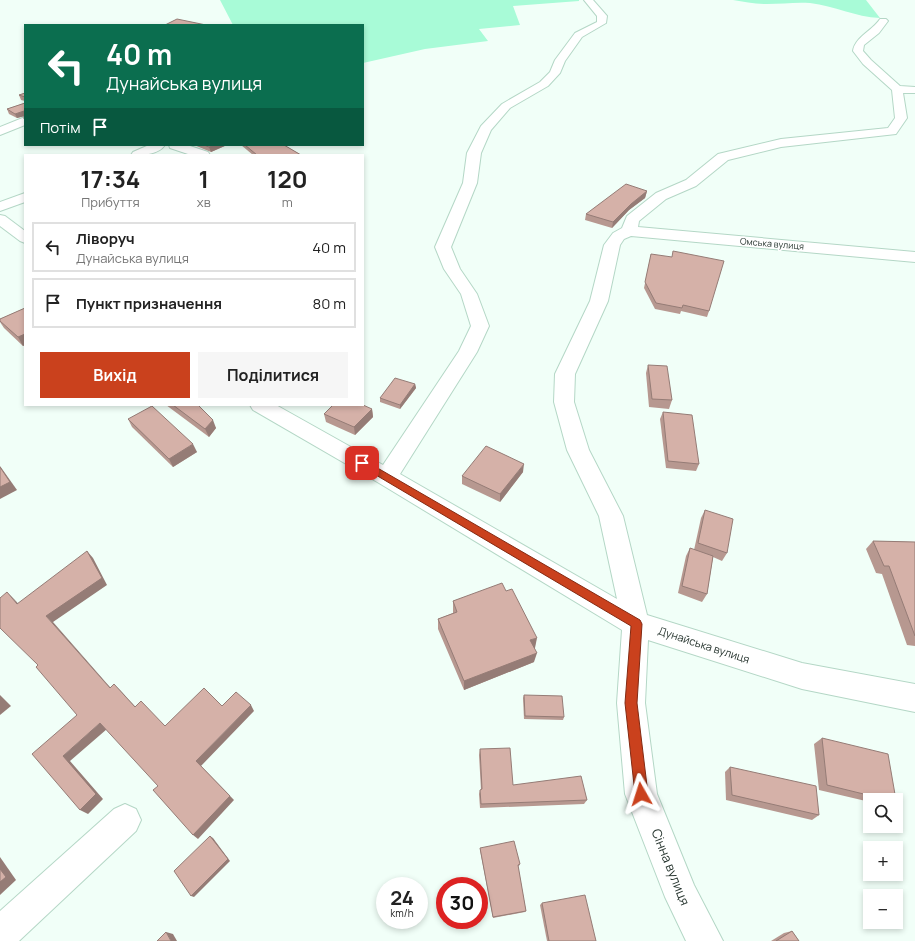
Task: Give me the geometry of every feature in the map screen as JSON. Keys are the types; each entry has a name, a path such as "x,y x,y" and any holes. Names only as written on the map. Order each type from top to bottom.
{"street":[{"path":"387,477 468,352 480,326 469,294 452,269 443,247 470,183 474,153 485,129 506,106 544,84 555,73 560,60 578,36 587,29 601,23 602,16 588,0"},
{"path":"883,20 876,32 859,44 858,51 867,62 897,89 915,90"},
{"path":"629,231 632,219 661,196 691,182 723,157 781,143 892,131 901,118 897,89"},
{"path":"0,131 24,121"},
{"path":"140,154 157,146"},
{"path":"178,146 200,154"},
{"path":"0,207 24,197"},
{"path":"0,219 24,237"},
{"name":"Омська вулиця","path":"629,231 915,257"},
{"name":"Сінна вулиця","path":"629,231 618,236 612,244 599,301 565,374 564,402 578,450 611,516 636,624 631,703 641,794 682,897 705,941"},
{"name":"Дунайська вулиця","path":"262,406 387,477 636,624 802,676 915,698"},
{"path":"0,934 125,820"}],"green space":[{"path":"220,0 579,0 513,6 520,25 479,29 488,41 425,49 364,63 364,24 232,24"},
{"path":"733,0 866,0 880,18 862,16 828,6 810,3 763,4"}],"building":[{"path":"177,19 201,24 167,24"},
{"path":"24,103 24,111 15,114 7,109"},
{"path":"246,146 286,146 299,154 256,154"},
{"path":"626,184 647,191 613,222 586,214"},
{"path":"673,251 724,261 709,311 683,305 682,308 656,303 645,282 651,254 672,257"},
{"path":"24,308 24,334 18,337 0,321 0,319"},
{"path":"648,365 667,366 672,400 652,399"},
{"path":"395,378 415,384 400,405 380,398"},
{"path":"364,405 372,409 354,427 324,414 332,406"},
{"path":"152,406 193,444 169,459 128,419"},
{"path":"174,406 199,406 213,420 205,429"},
{"path":"663,412 692,415 699,464 668,461"},
{"path":"486,446 524,464 500,494 462,476"},
{"path":"0,467 10,482 0,487"},
{"path":"705,510 733,519 727,553 698,543"},
{"path":"873,541 915,542 915,636 889,566 884,566"},
{"path":"690,548 713,556 707,594 682,586"},
{"path":"87,551 102,578 46,616 110,688 114,684 135,707 141,701 165,726 204,688 222,706 236,692 251,705 196,761 230,796 193,835 153,790 158,786 100,723 63,756 96,794 80,810 32,754 77,715 36,667 38,665 0,628 0,598 7,592 17,604"},
{"path":"502,583 506,591 512,589 537,638 530,640 537,653 464,681 438,619 457,612 453,601"},
{"path":"524,695 562,696 564,717 525,716"},
{"path":"822,738 888,754 895,793 863,794 827,785"},
{"path":"510,748 513,785 581,776 587,800 481,804 480,790 482,789 480,749"},
{"path":"730,767 816,786 819,815 732,795"},
{"path":"210,836 228,859 191,896 174,871"},
{"path":"514,841 520,864 518,865 526,911 493,917 488,890 488,877 485,877 480,848"},
{"path":"0,869 6,877 0,882"},
{"path":"585,895 596,941 549,941 542,903"},
{"path":"792,931 799,941 776,941"},
{"path":"166,932 171,941 157,941"}],"route":[{"path":"362,463 636,624 631,703 641,794"}]}
